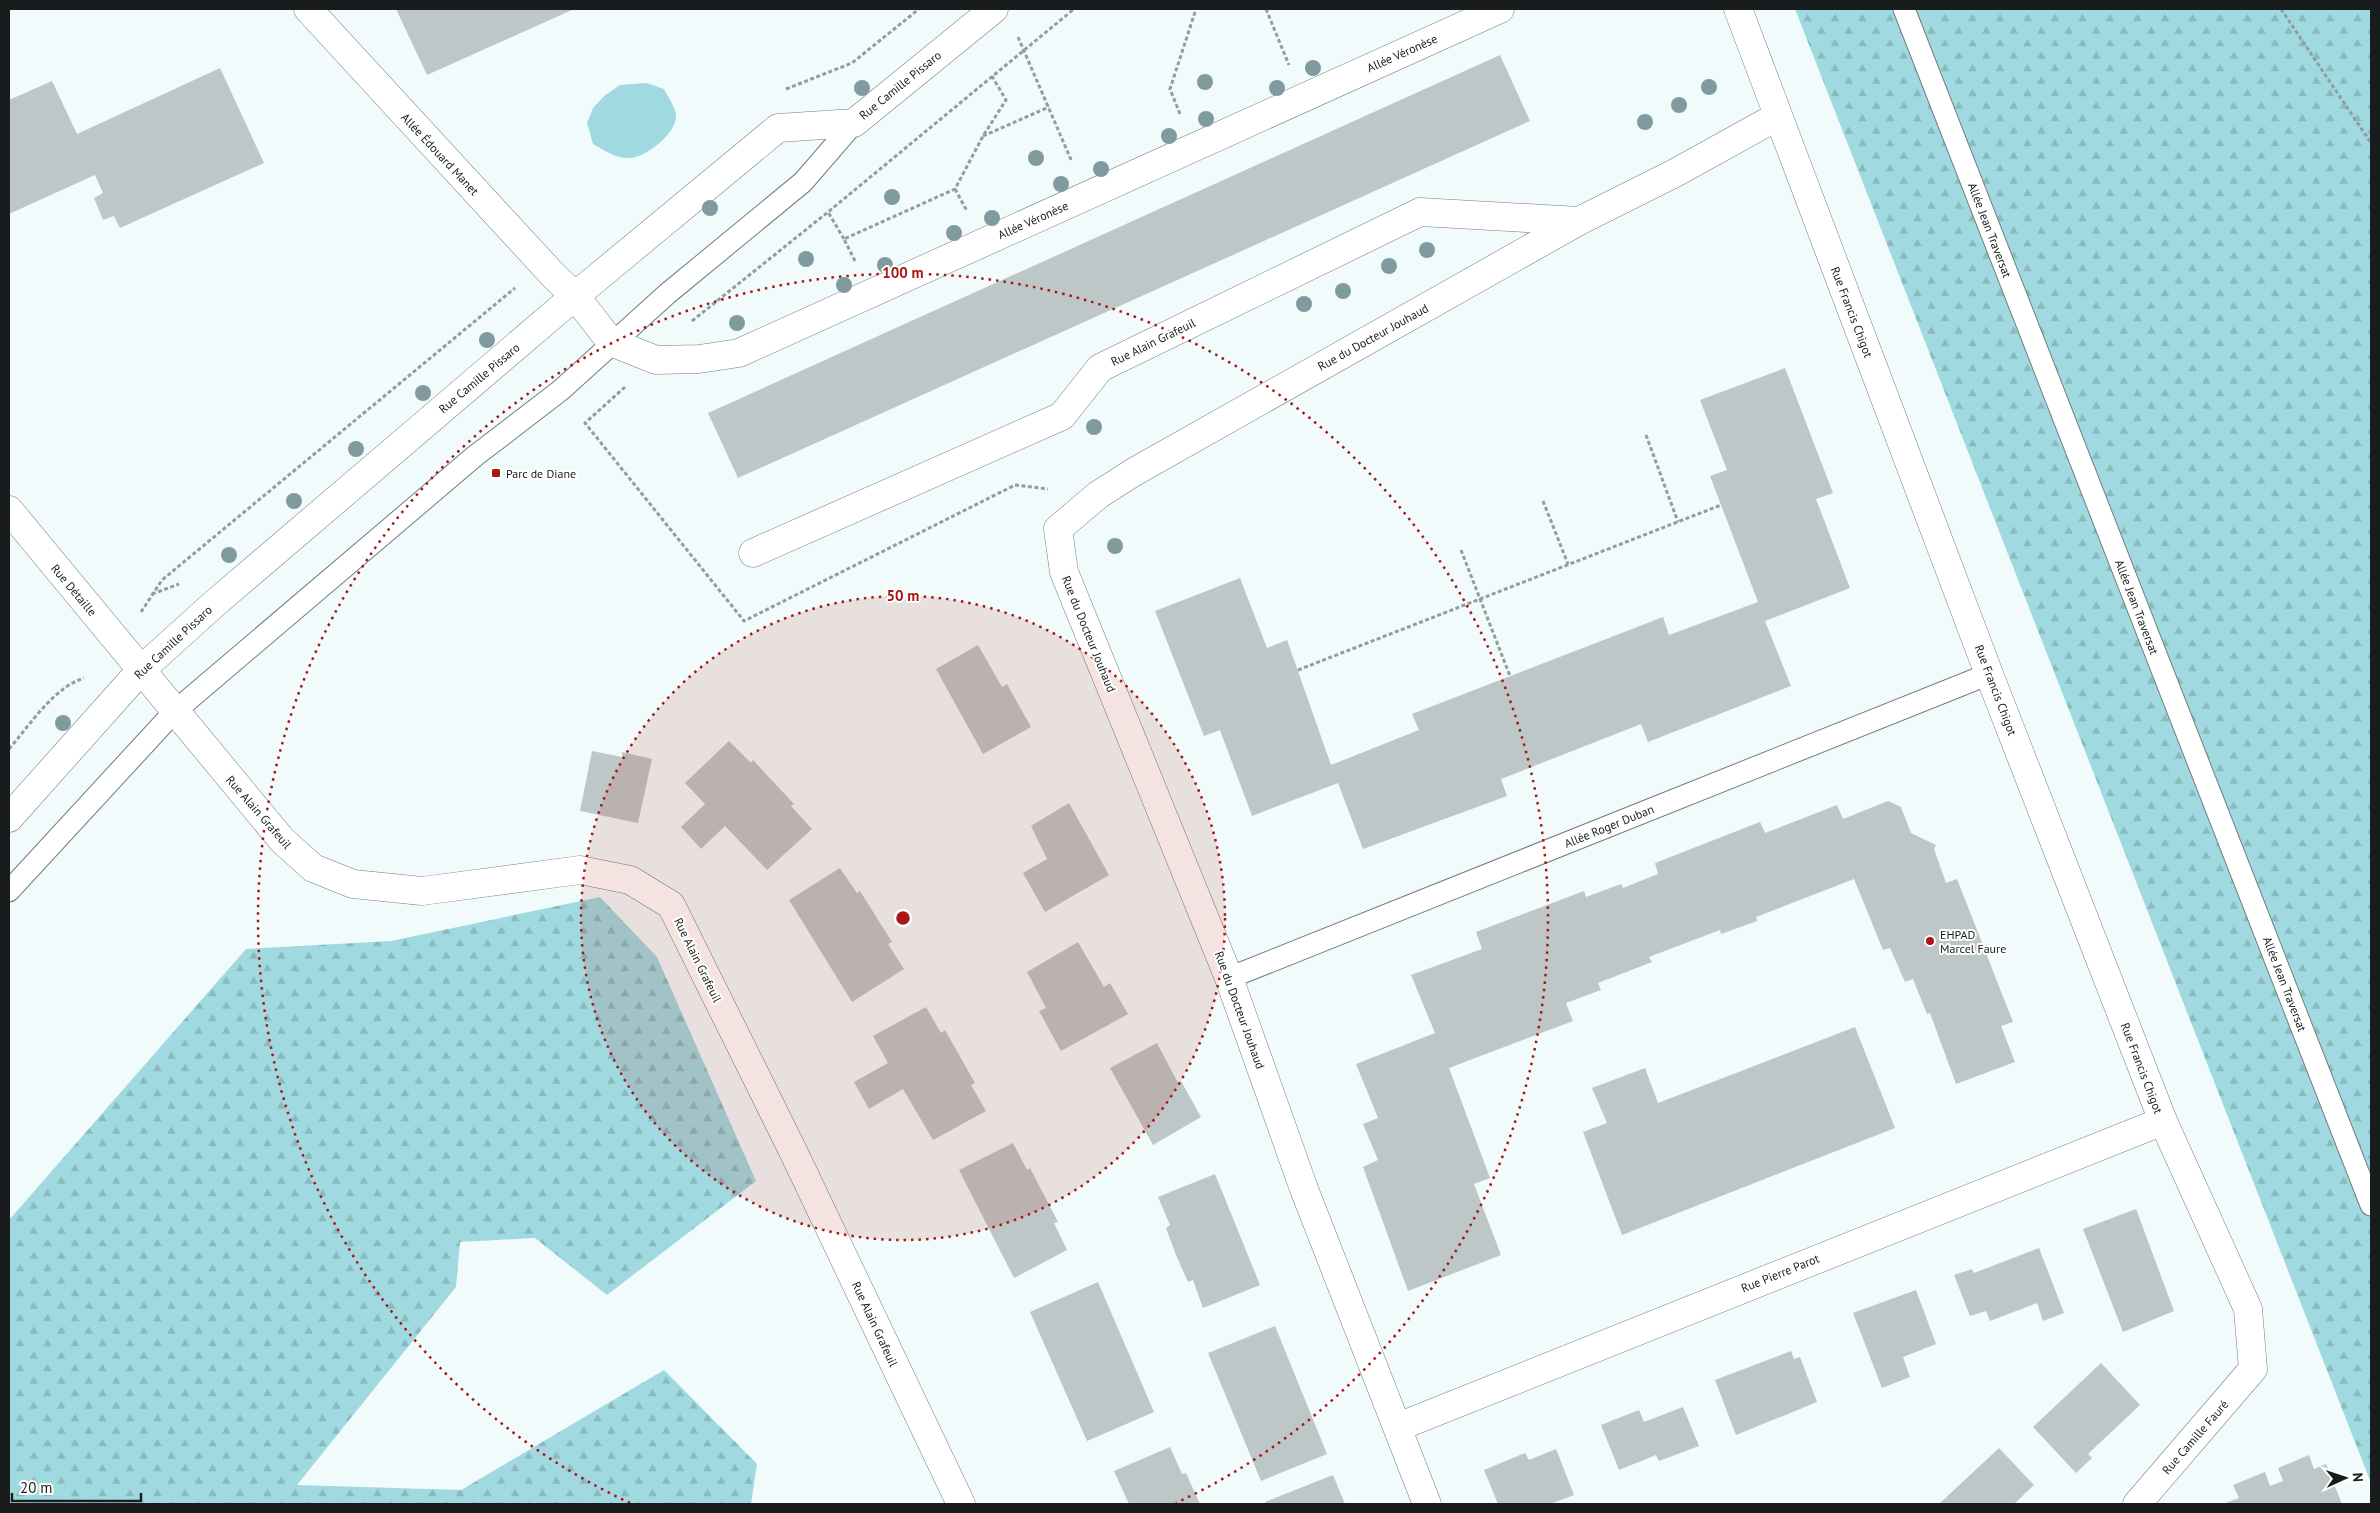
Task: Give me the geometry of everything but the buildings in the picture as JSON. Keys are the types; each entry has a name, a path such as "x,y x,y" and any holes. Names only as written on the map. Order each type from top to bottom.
{"street":[{"name":"Allée Édouard Manet","path":"308,9 553,275 576,296"},
{"name":"Rue Camille Pissaro","path":"9,818 142,669 214,604 576,296 778,128 854,123 994,9"},
{"name":"Allée Véronèse","path":"611,342 656,360 699,359 739,353 1500,9"},
{"name":"Rue Francis Chigot","path":"1738,9 1989,674 2163,1121 2248,1309 2253,1369"},
{"name":"Rue du Docteur Jouhaud","path":"1427,1504 1304,1189 1229,978 1064,572 1058,529 1098,495 1579,221 1675,173 1778,116"},
{"name":"Rue Alain Grafeuil","path":"753,553 1062,416 1100,368 1420,212 1579,221"},
{"path":"576,296 611,342"},
{"name":"Rue Détaille","path":"9,510 142,669"},
{"name":"Rue Alain Grafeuil","path":"142,669 174,712 282,840 313,868 353,884 422,891 580,870 630,880 670,905 793,1151 961,1504"},
{"name":"Rue Pierre Parot","path":"1398,1427 2163,1121"},
{"name":"Rue Camille Fauré","path":"2137,1504 2253,1369"}],"lane":[{"name":"Allée Jean Traversat","path":"1904,9 2371,1205"},
{"path":"9,891 174,712 476,456 561,390 611,342 803,182 854,123"},
{"name":"Allée Roger Duban","path":"1229,978 1989,674"}],"path":[{"path":"1074,9 690,324 656,360 585,423 744,621 1015,485 1098,495"},
{"path":"1194,147 1170,89 1196,9"},
{"path":"1266,9 1303,98"},
{"path":"2281,9 2371,143"},
{"path":"1017,33 1087,196"},
{"path":"844,239 955,189 983,136 1006,100 992,76"},
{"path":"983,136 1049,107"},
{"path":"828,212 871,293"},
{"path":"1646,434 1678,522"},
{"path":"1543,501 1568,564"},
{"path":"1298,670 1720,505"},
{"path":"1461,550 1510,676"}],"green space":[{"path":"1795,9 2371,9 2371,1483"},
{"path":"647,83 664,89 672,103 676,118 671,131 652,149 632,158 616,156 593,144 587,123 593,108 604,96 620,85"},
{"path":"600,897 657,957 756,1181 607,1295 535,1238 460,1242 456,1287 297,1485 461,1490 664,1370 757,1464 751,1504 9,1504 9,1220 246,949 391,941"}],"place":[{"name":"Parc de Diane","path":"496,473"},
{"name":"EHPAD Marcel Faure","path":"1930,941"}]}
